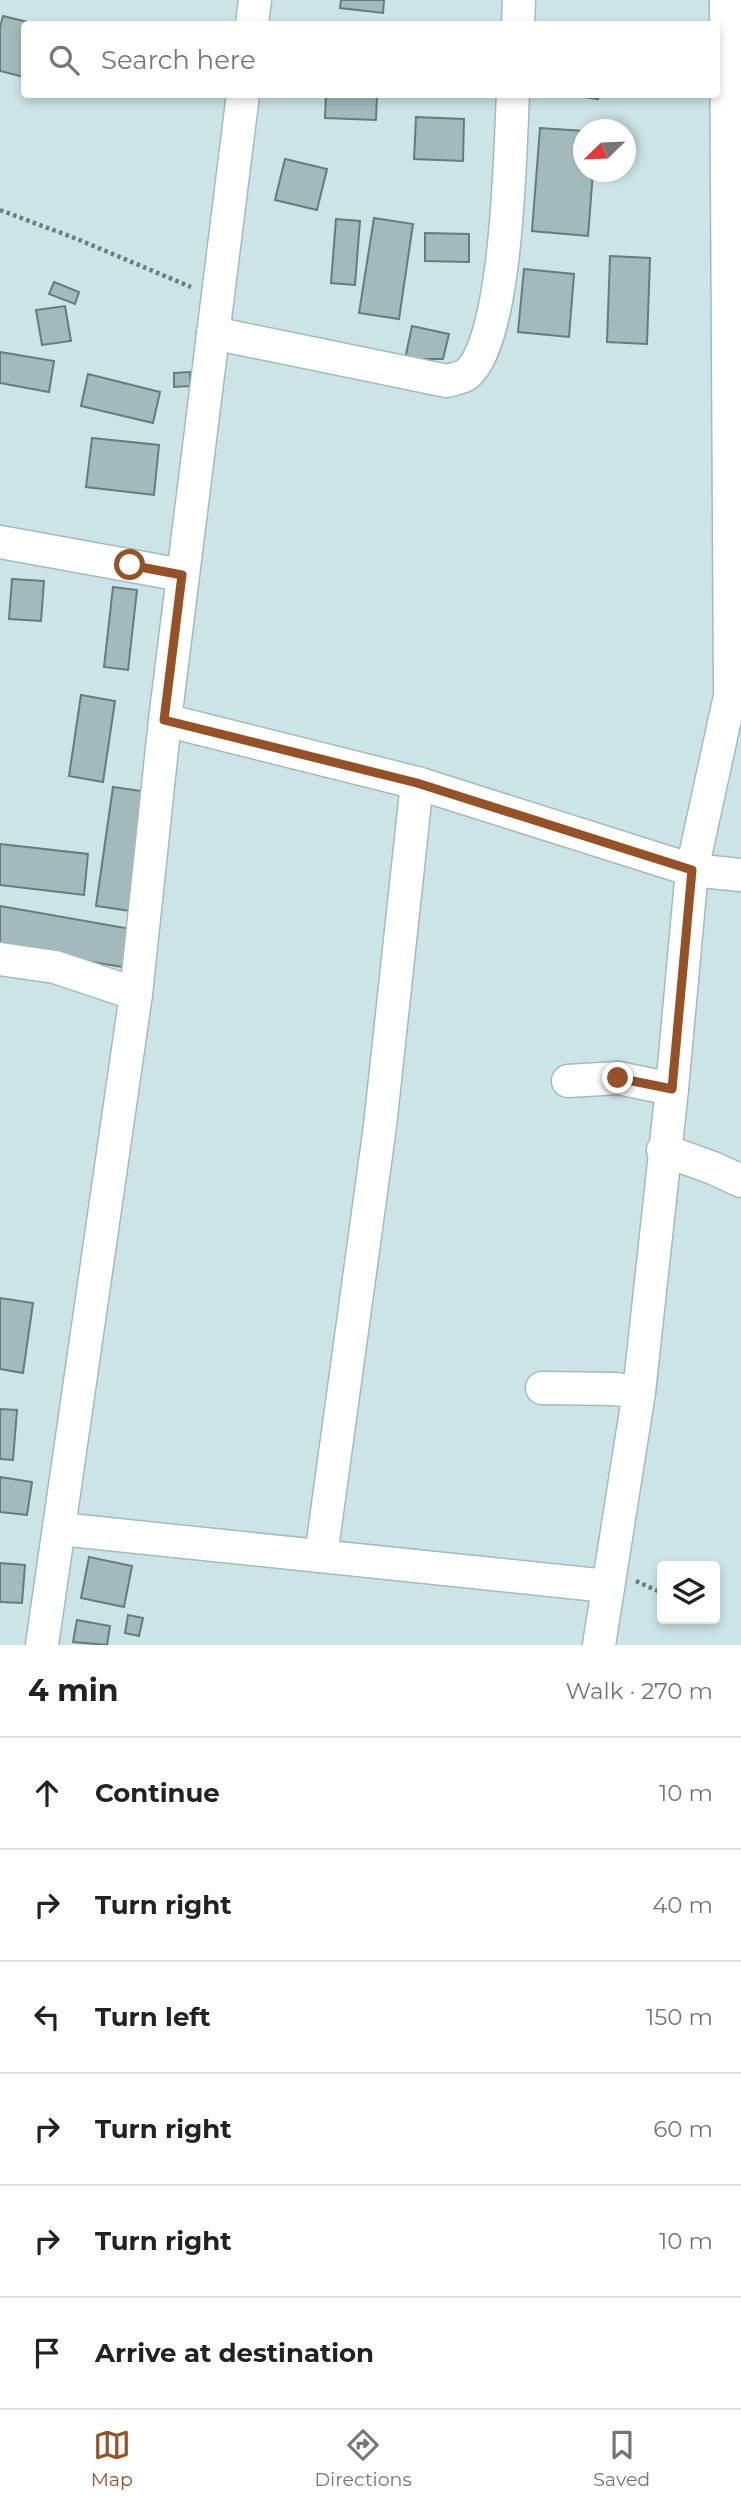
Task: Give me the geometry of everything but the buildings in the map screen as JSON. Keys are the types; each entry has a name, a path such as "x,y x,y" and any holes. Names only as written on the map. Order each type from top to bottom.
{"street":[{"path":"252,21 255,0"},
{"path":"518,21 519,0"},
{"path":"599,1645 639,1392 663,1150 672,1089 692,870 735,696 726,0"},
{"path":"42,1645 136,994 164,720 242,98"},
{"path":"213,333 447,381 466,375 477,361 493,322 501,275 513,98"},
{"path":"0,542 182,575"},
{"path":"164,720 417,783 692,870 741,875"},
{"path":"321,1556 380,1126 417,783"},
{"path":"0,959 55,967 136,994"},
{"path":"568,1081 618,1078 672,1089"},
{"path":"663,1150 741,1181"},
{"path":"542,1388 639,1392"},
{"path":"60,1529 607,1586"}],"path":[{"path":"0,210 77,239 216,299"}],"route":[{"path":"130,565 182,575 164,720 417,783 692,870 672,1089 618,1078"}]}
